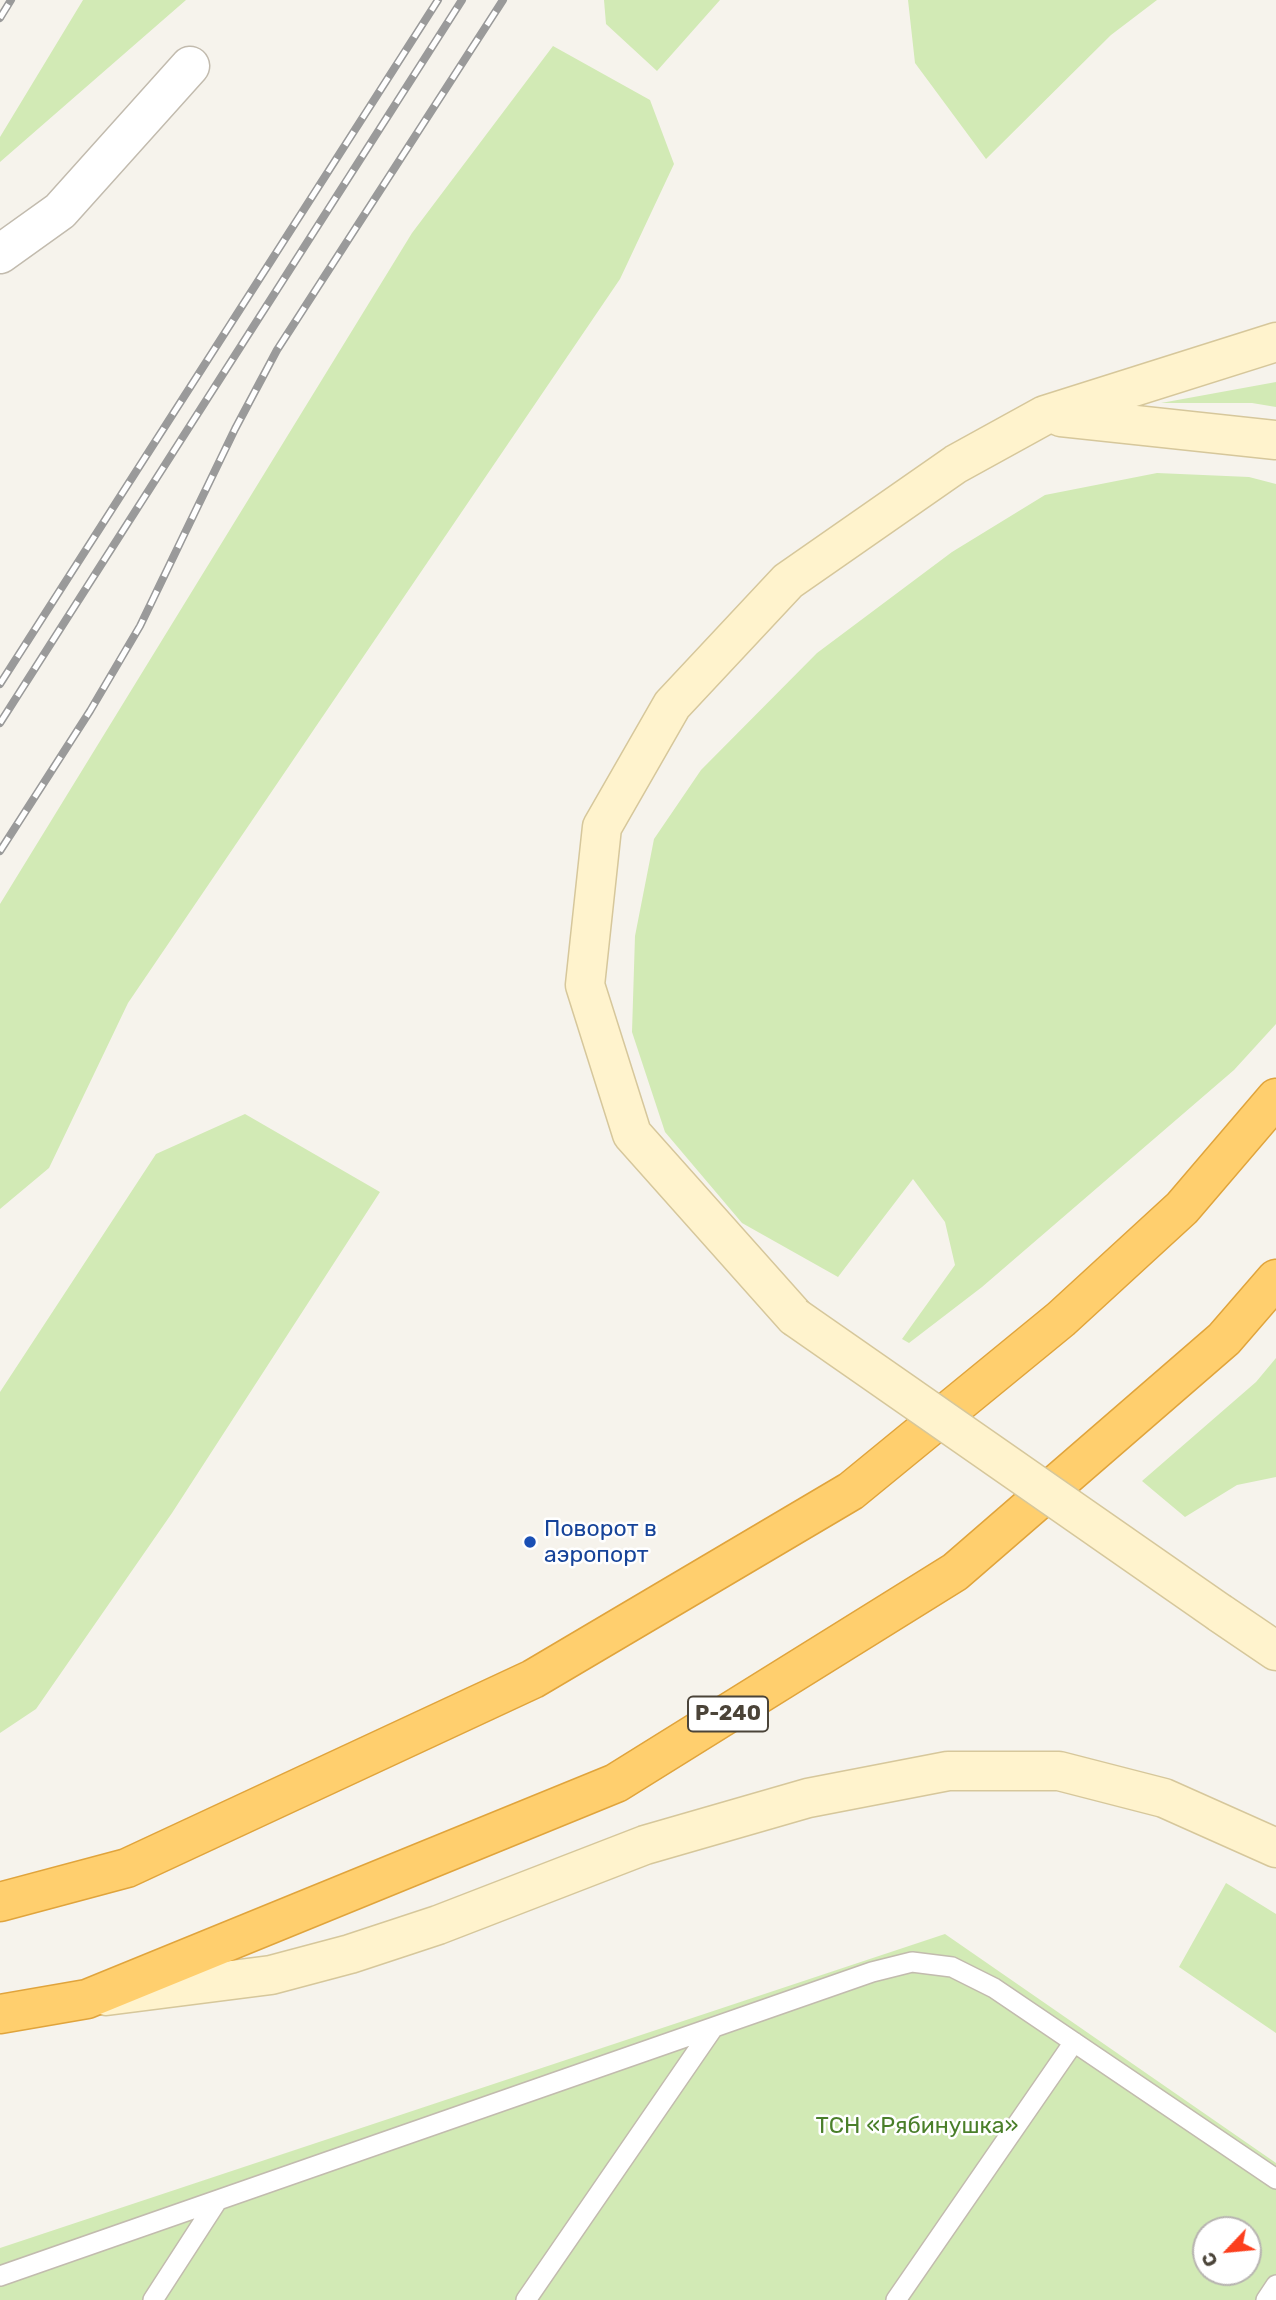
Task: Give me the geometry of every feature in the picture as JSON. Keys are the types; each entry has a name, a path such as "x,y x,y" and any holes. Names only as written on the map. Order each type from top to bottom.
{"highway":[{"path":"0,1902 127,1868 533,1679 850,1491 1061,1320 1182,1208 1274,1100"},
{"name":"Р-240","path":"0,2014 87,1999 616,1783 955,1572 1224,1339 1276,1279"}],"main road":[{"path":"1276,342 1045,415 956,464 788,581 672,705 602,827 586,985 632,1134 795,1317 1276,1651"},
{"path":"1045,415 1276,440"},
{"path":"87,1999 211,1985 271,1975 438,1925 645,1845 808,1798 948,1771 1059,1771 1164,1798 1276,1848"}],"street":[{"path":"0,254 60,211 190,65"}],"lane":[{"path":"0,2276 872,1972 912,1962 952,1967 984,1983 1276,2179"},
{"path":"526,2300 713,2028"},
{"path":"896,2300 1074,2042"},
{"path":"153,2300 217,2201"},
{"path":"1266,2300 1276,2285"}],"green space":[{"path":"83,0 186,0 0,162 0,137"},
{"path":"604,0 720,0 657,71 606,24"},
{"path":"908,0 1157,0 1111,35 986,159 915,63"},
{"path":"553,46 650,100 674,164 620,279 128,1003 49,1168 0,1209 0,904 412,233"},
{"path":"1276,382 1276,407 1252,403 1161,403"},
{"path":"1157,473 1249,477 1276,484 1276,1024 1234,1070 982,1287 909,1343 902,1339 955,1265 945,1222 913,1179 838,1277 742,1223 665,1132 632,1032 635,936 654,839 701,770 817,653 952,552 1045,495"},
{"path":"245,1114 380,1192 172,1513 36,1709 0,1733 0,1392 156,1154"},
{"path":"1276,1358 1276,1477 1237,1485 1185,1517 1142,1481 1256,1382"},
{"path":"1226,1883 1276,1914 1276,2033 1179,1967"},
{"name":"ТСН «Рябинушка»","path":"945,1934 1276,2163 1276,2300 0,2300 0,2248"}],"railway":[{"path":"0,18 11,0"},
{"path":"0,684 438,0"},
{"path":"0,723 462,0"},
{"path":"0,851 90,711 140,626 235,429 277,350 503,0"}],"place":[{"name":"Поворот в аэропорт","path":"530,1542"}]}
